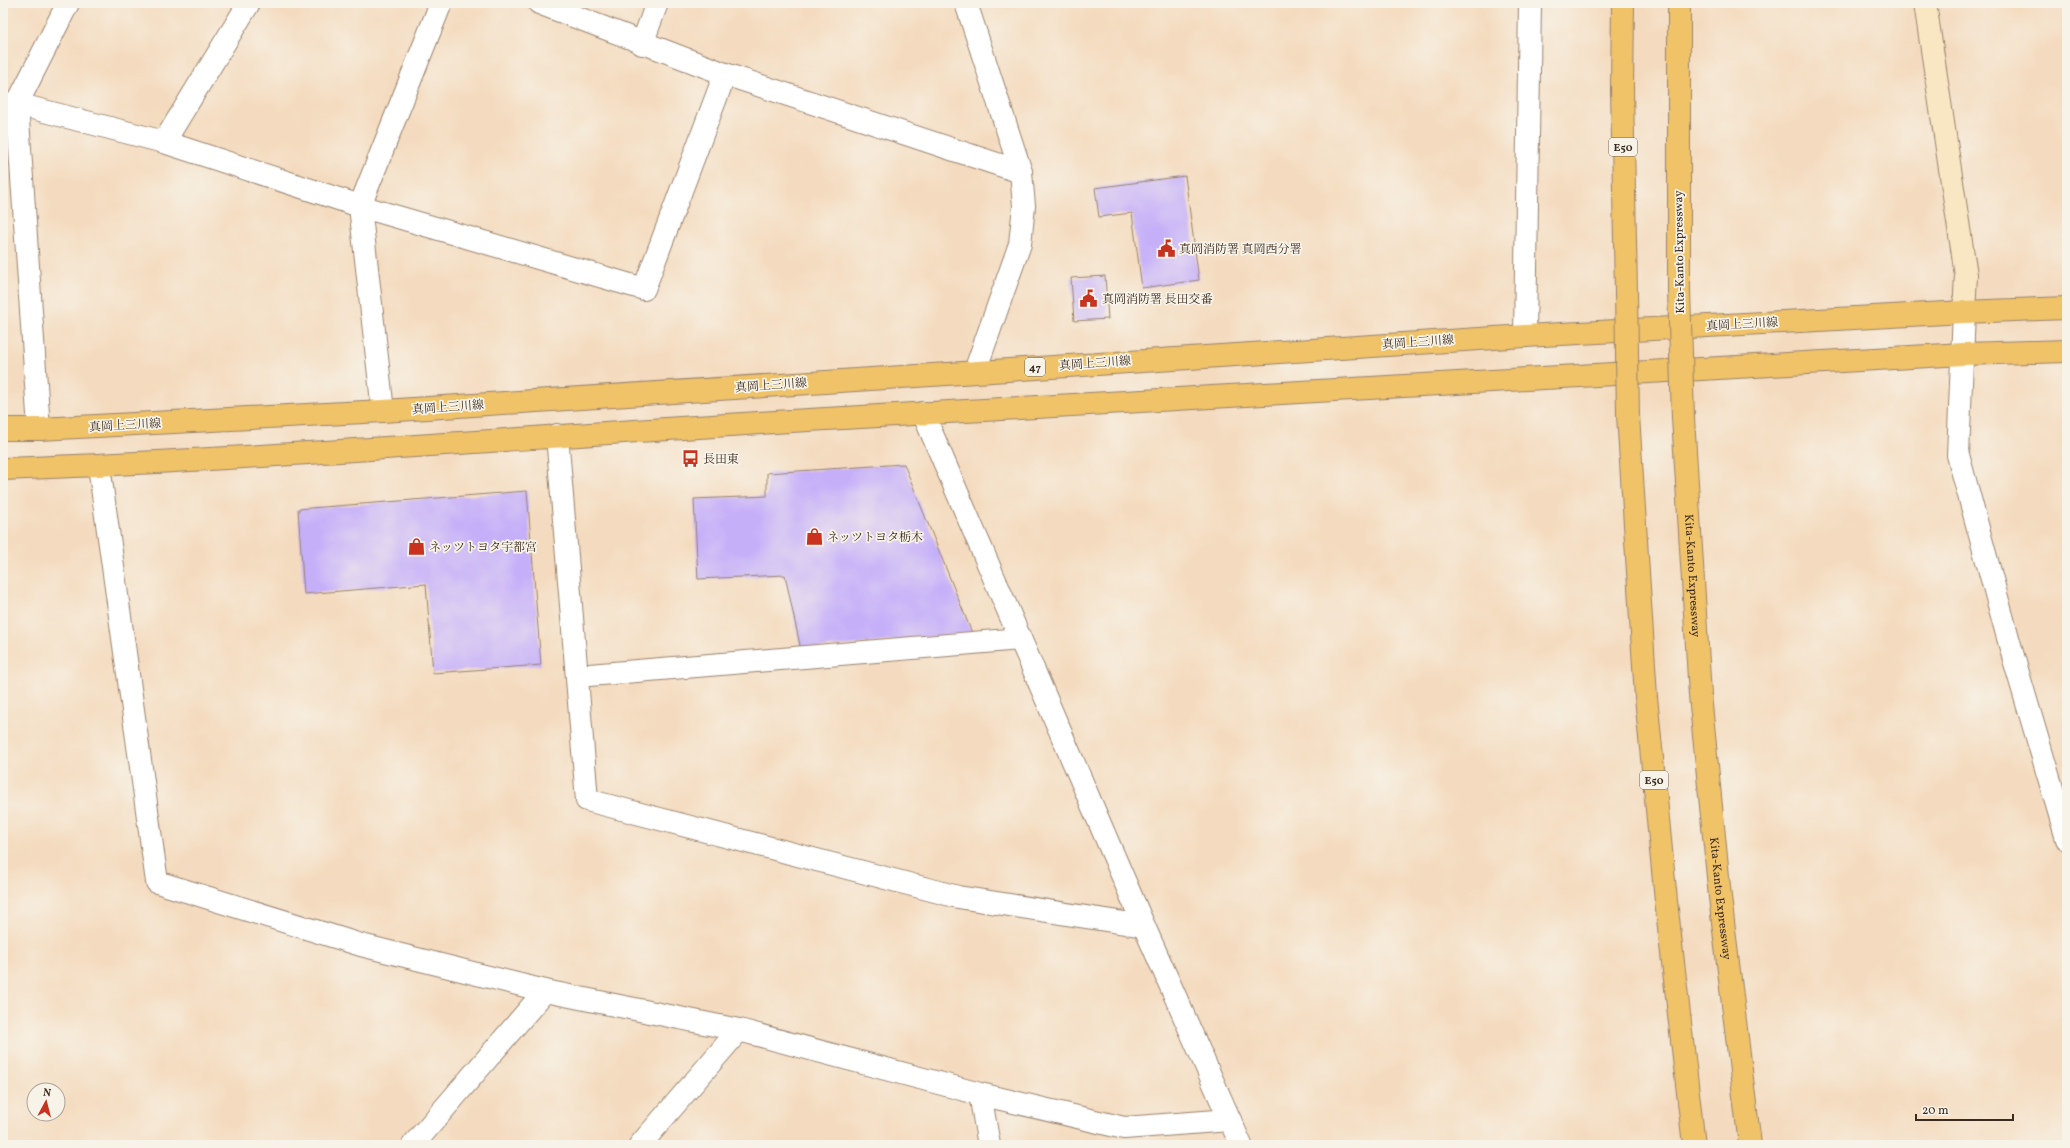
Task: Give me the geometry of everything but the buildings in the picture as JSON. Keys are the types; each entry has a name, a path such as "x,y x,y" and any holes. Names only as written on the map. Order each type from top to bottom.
{"main road":[{"name":"E50","path":"1623,3 1622,90 1628,415 1646,704 1666,901 1694,1145"},
{"name":"Kita-Kanto Expressway","path":"1679,3 1678,290 1682,418 1700,695 1720,897 1750,1145"},
{"name":"真岡上三川線","path":"3,429 39,429 383,411 1525,336 1964,312 2067,308"},
{"path":"3,469 99,466 389,449 557,435 922,413 1964,354 2067,351"}],"street":[{"path":"39,429 10,103 68,3"},
{"path":"164,142 249,3"},
{"path":"383,411 360,206 441,3"},
{"path":"539,3 642,44 725,74 1022,172"},
{"path":"642,44 656,3"},
{"path":"966,3 1022,172 1024,206 1020,244 975,371"},
{"path":"1525,336 1530,3"},
{"path":"1925,3 1966,275 1964,354 1958,454 2013,656 2067,839"},
{"path":"10,103 164,142 360,206 644,289 725,74"},
{"path":"922,413 1144,926 1241,1145"},
{"path":"557,435 586,800 958,897 1144,926"},
{"path":"99,466 158,882 361,946 545,991 738,1030 980,1094 1124,1128 1230,1120"},
{"path":"577,676 1020,639"},
{"path":"413,1145 545,991"},
{"path":"640,1145 738,1030"},
{"path":"980,1094 989,1145"}],"place":[{"name":"真岡消防署 真岡西分署","path":"1166,249"},
{"name":"真岡消防署 長田交番","path":"1089,299"},
{"name":"長田東","path":"690,459"},
{"name":"ネッツトヨタ栃木","path":"814,537"},
{"name":"ネッツトヨタ宇都宮","path":"416,547"}]}
